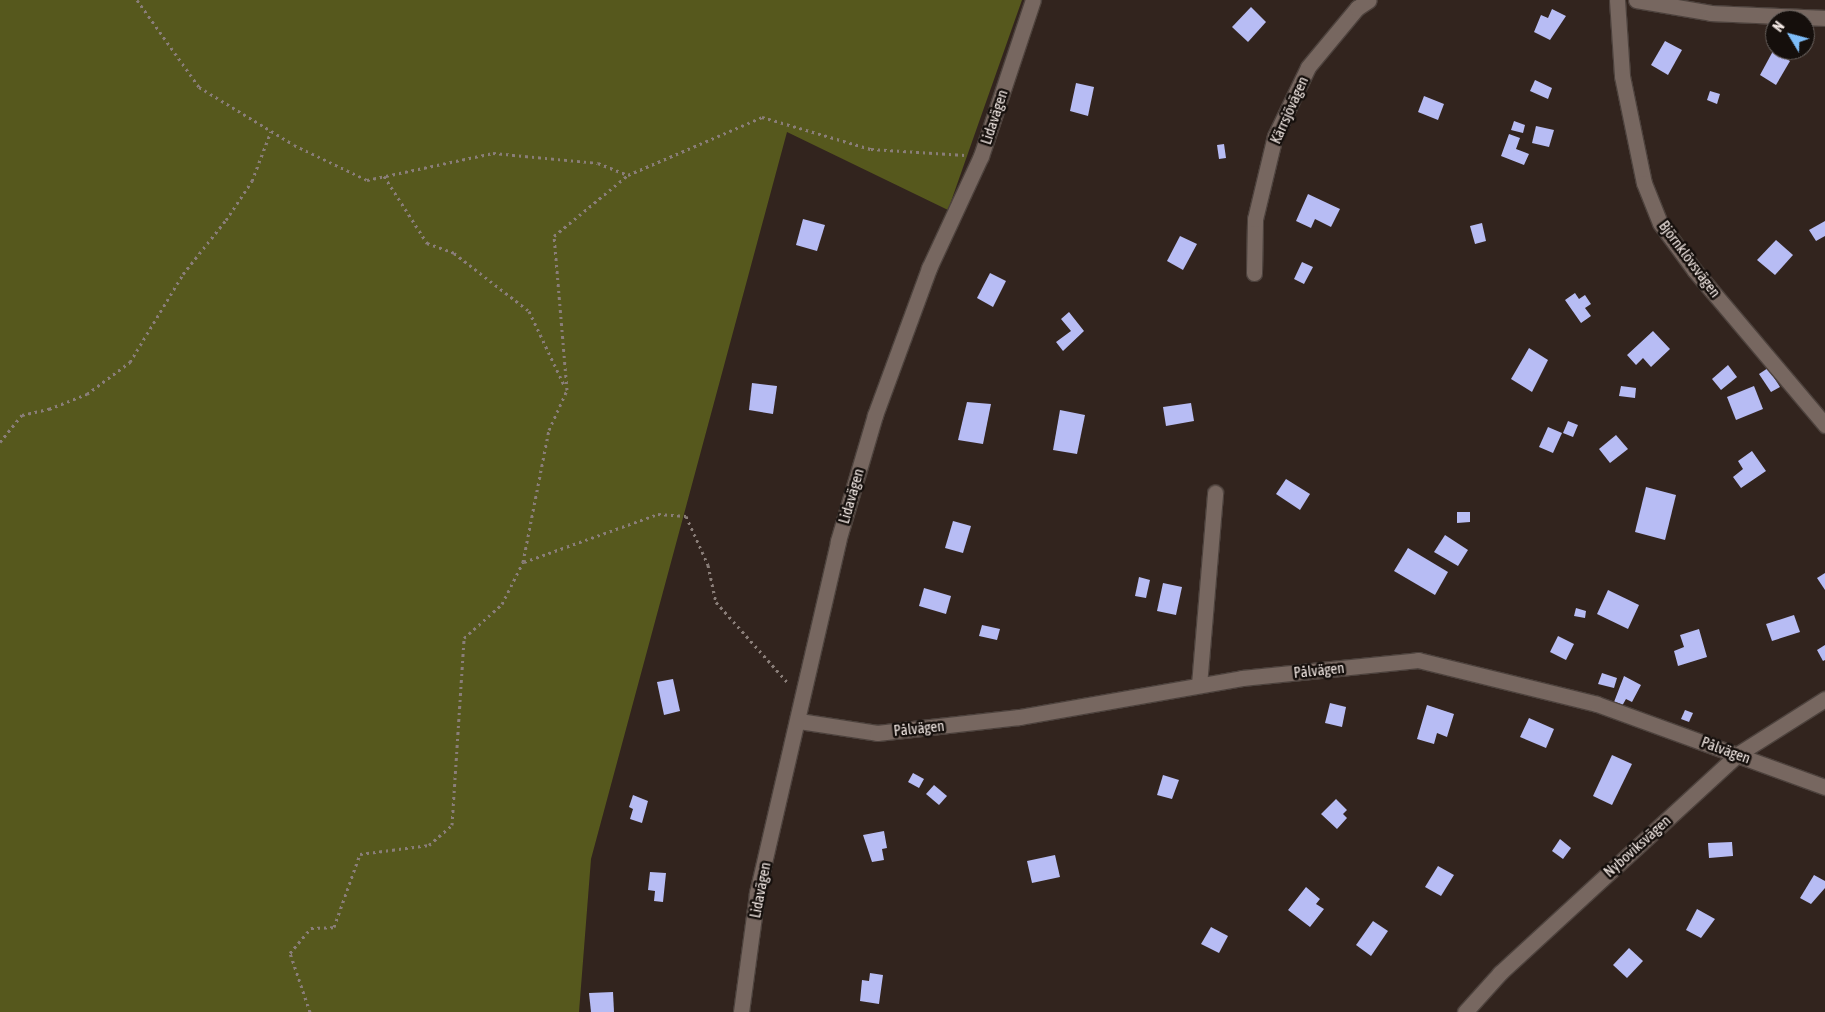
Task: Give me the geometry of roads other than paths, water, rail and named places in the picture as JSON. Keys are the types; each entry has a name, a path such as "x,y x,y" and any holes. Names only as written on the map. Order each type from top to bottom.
{"street":[{"name":"Lidavägen","path":"742,1012 758,893 799,721 838,541 875,415 929,268 981,156 1033,0"},
{"name":"Kärrsjövägen","path":"1254,273 1254,219 1275,136 1308,67 1356,8 1369,0"},
{"name":"Björnklövsvägen","path":"1618,0 1622,76 1644,183 1660,222 1695,271 1825,425"},
{"path":"1636,0 1711,13 1825,18"},
{"path":"1199,685 1215,493"},
{"name":"Pålvägen","path":"799,721 877,733 1019,717 1242,678 1418,660 1596,704 1738,754 1825,788"},
{"name":"Nyboviksvägen","path":"1465,1012 1500,973 1738,754 1825,699"}]}
